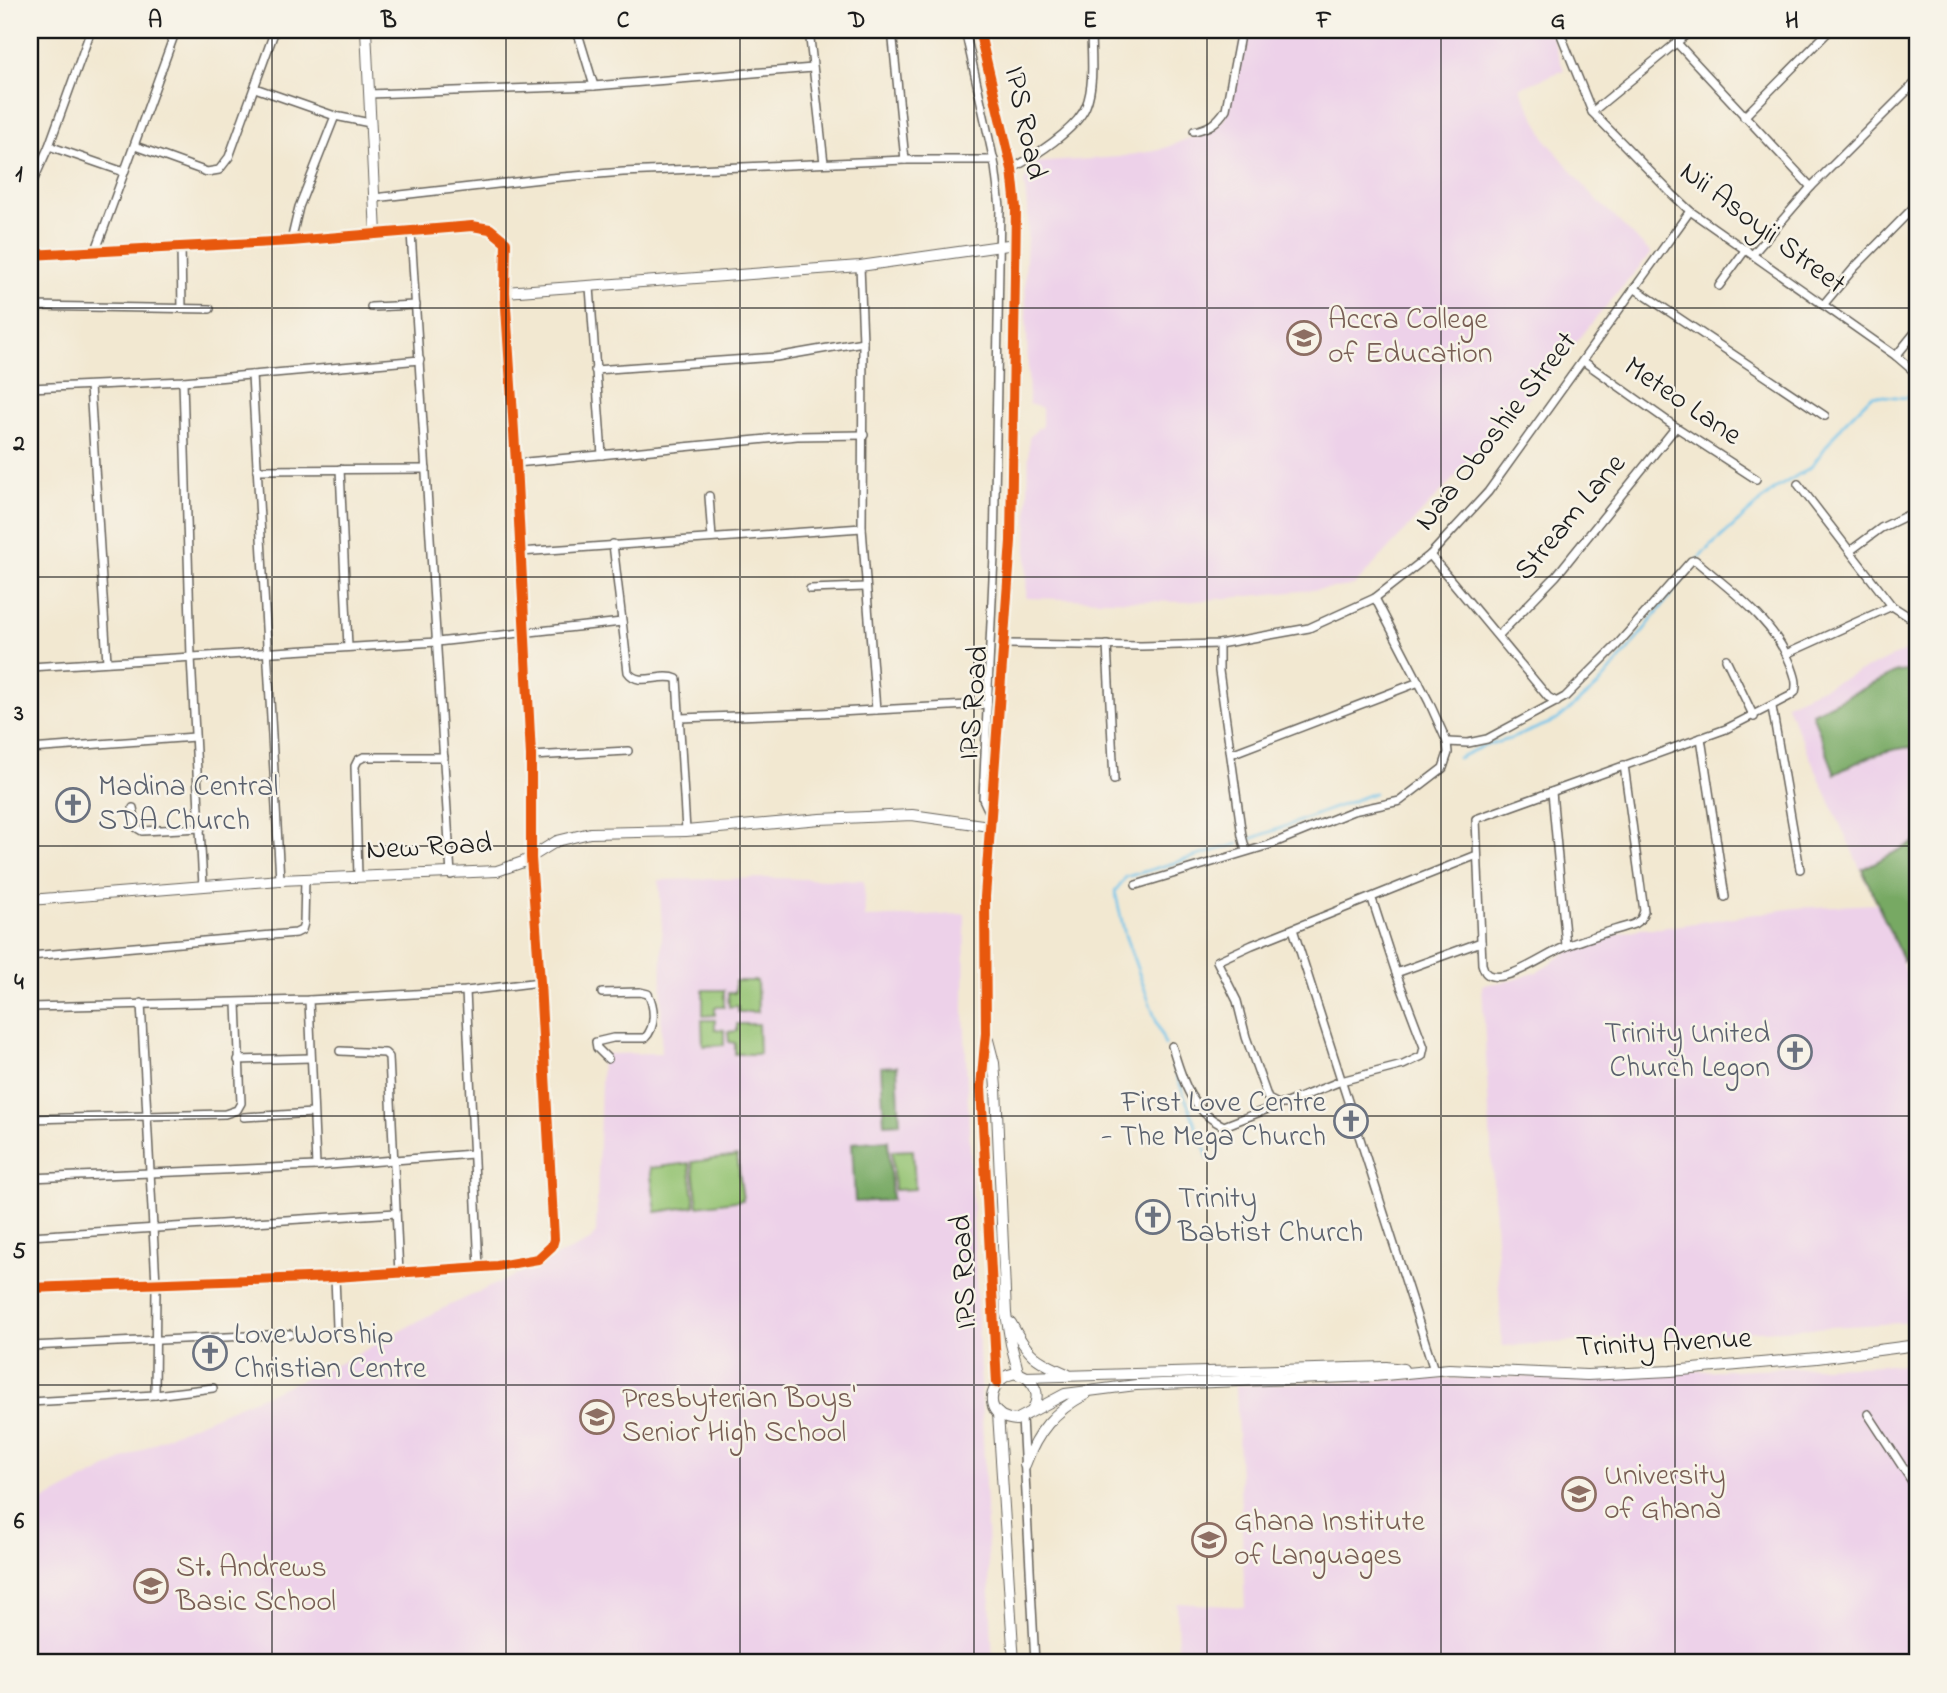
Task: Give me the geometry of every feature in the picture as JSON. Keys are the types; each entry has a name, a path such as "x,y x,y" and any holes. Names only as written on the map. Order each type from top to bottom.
{"street":[{"path":"30,188 49,146 91,30"},
{"path":"96,250 176,30"},
{"path":"135,146 208,172 219,170 229,157 275,30"},
{"path":"366,30 376,234"},
{"path":"577,30 594,86"},
{"path":"809,30 824,163"},
{"path":"892,30 905,160"},
{"name":"IPS Road","path":"965,30 994,160 1000,207 994,556 983,799 990,814"},
{"name":"IPS Road","path":"979,30 1012,169 1016,208 1011,541 985,897 986,1033 981,1087 997,1383"},
{"path":"1012,169 1033,157 1066,131 1086,106 1090,84 1091,30"},
{"path":"1194,131 1211,126 1226,109 1241,30"},
{"name":"Nii Asoyii Street","path":"1559,30 1592,112 1690,211 1896,356 1917,374"},
{"path":"1592,112 1692,30"},
{"path":"1744,117 1830,30"},
{"path":"1676,42 1811,187"},
{"path":"369,94 594,86 813,68"},
{"path":"1719,286 1749,251 1917,81"},
{"path":"255,88 335,116 370,123"},
{"path":"291,240 299,207 335,116"},
{"path":"49,146 124,172"},
{"path":"374,198 611,173 905,160 994,160"},
{"path":"1823,305 1854,268 1917,204"},
{"name":"Naa Oboshie Street","path":"1004,644 1219,644 1309,628 1375,598 1430,555 1488,492 1690,211"},
{"path":"30,255 481,226 506,242 505,292 531,756 531,858 554,1240 552,1246 538,1259 479,1268 335,1277 30,1288"},
{"path":"411,232 451,875"},
{"path":"505,292 860,266 1015,244"},
{"path":"181,246 182,309"},
{"path":"860,266 864,435 862,528 876,710"},
{"path":"590,287 602,455"},
{"path":"1634,288 1825,416"},
{"path":"371,307 416,305"},
{"path":"30,306 210,309"},
{"path":"1896,356 1917,330"},
{"path":"595,370 776,357 863,342"},
{"path":"30,388 183,381 420,360"},
{"name":"Meteo Lane","path":"1583,361 1676,427 1756,479"},
{"path":"252,375 280,880"},
{"path":"183,381 191,657 203,886"},
{"path":"90,386 107,662"},
{"name":"Stream Lane","path":"1499,635 1556,576 1676,427"},
{"path":"516,463 797,436 864,435"},
{"path":"340,469 348,648"},
{"path":"257,470 426,469"},
{"path":"1798,484 1892,606 1917,622"},
{"path":"709,496 712,538"},
{"path":"1850,551 1881,528 1910,514"},
{"path":"520,552 862,528"},
{"path":"613,544 628,672 632,678 638,680 671,677 677,679 686,831"},
{"path":"1430,555 1548,697 1557,702"},
{"path":"1447,742 1468,743 1487,739 1565,697 1616,646 1691,561 1695,560 1749,606 1786,654 1797,686 1795,692 1754,717 1476,819 1482,964 1485,973 1491,976 1529,967 1566,946 1634,924 1641,919 1644,911 1624,765"},
{"path":"810,589 866,587"},
{"path":"1136,885 1269,845 1353,811 1400,801 1443,768 1448,753 1447,742 1375,598"},
{"path":"1786,654 1892,606"},
{"path":"30,667 437,642 622,622"},
{"path":"1219,644 1219,671 1246,851"},
{"path":"1107,645 1114,780"},
{"path":"1726,659 1754,717"},
{"path":"1231,754 1419,682"},
{"path":"680,718 987,704"},
{"path":"1772,706 1800,869"},
{"path":"30,749 195,737"},
{"path":"1701,738 1725,897"},
{"path":"531,756 628,751"},
{"path":"358,877 355,766 358,760 364,757 443,757"},
{"path":"1552,792 1566,946"},
{"path":"133,808 137,828 142,831 201,828"},
{"name":"New Road","path":"30,900 306,878 451,875 497,871 531,858 557,841 590,832 686,831 820,819 912,815 989,826"},
{"path":"1278,1104 1268,1099 1246,1037 1237,1001 1217,961 1477,855"},
{"path":"30,956 296,933 302,930 304,923 306,878"},
{"path":"1172,1045 1192,1101 1209,1119 1224,1126 1278,1104 1341,1082 1403,1065 1422,1056 1424,1047 1372,899"},
{"path":"1293,929 1434,1370"},
{"path":"1396,973 1481,942"},
{"path":"30,1007 309,1000 466,990 540,982"},
{"path":"466,990 479,1268"},
{"path":"602,993 648,994 653,1021 645,1038 598,1041 596,1047 608,1059"},
{"path":"309,1000 316,1166"},
{"path":"141,1003 156,1284 155,1395"},
{"path":"30,1119 225,1114 237,1110 241,1103 237,1003"},
{"name":"IPS Road","path":"986,1033 994,1063 996,1088 1006,1314 1011,1344 1023,1376"},
{"path":"340,1051 385,1053 390,1057 399,1274"},
{"path":"239,1060 311,1058"},
{"path":"244,1117 313,1113"},
{"path":"30,1178 316,1166 473,1154"},
{"path":"30,1236 396,1213"},
{"path":"335,1277 337,1326"},
{"path":"1006,1314 1021,1344 1031,1356 1071,1376"},
{"path":"30,1346 289,1334"},
{"name":"Trinity Avenue","path":"1032,1411 1065,1394 1136,1385 1228,1383 1434,1370 1587,1375 1679,1371 1917,1345"},
{"name":"Trinity Avenue","path":"1023,1376 1386,1367 1413,1372"},
{"path":"998,1413 1009,1419 1022,1418 1032,1411 1037,1399 1034,1386 1023,1376 1007,1376 993,1389 992,1402 998,1413 1014,1663"},
{"path":"30,1402 155,1395 213,1388"},
{"path":"1025,1465 1045,1424 1062,1408 1091,1389"},
{"path":"1868,1414 1917,1489"},
{"path":"1022,1418 1035,1663"}],"shaded area":[{"name":"Accra College of Education","path":"1244,30 1549,30 1564,70 1520,88 1547,141 1590,193 1651,253 1539,386 1354,586 1185,602 1026,598 1029,438 1038,428 1042,428 1042,408 1029,404 1025,276 1028,217 1024,182 1033,163 1119,157 1159,150 1213,129 1224,119"},
{"path":"1917,646 1917,956 1902,963 1917,996 1917,1322 1502,1346 1482,985 1514,980 1539,971 1579,944 1638,929 1795,908 1876,904 1786,704"},
{"name":"Presbyterian Boys' Senior High School","path":"774,878 864,881 865,918 965,914 964,1011 993,1663 30,1663 30,1508 172,1434 345,1361 433,1313 592,1240 596,1232 602,1054 661,1053 662,927 659,880"},
{"name":"University of Ghana","path":"1917,1364 1917,1663 1178,1663 1177,1603 1245,1607 1236,1385"}],"green space":[{"path":"1917,670 1916,747 1874,755 1835,774 1812,713 1897,672"},
{"path":"1917,841 1917,954 1903,961 1862,869"},
{"path":"735,981 757,981 758,1012 738,1012 738,1006 729,1007 728,993 735,993"},
{"path":"703,990 724,990 724,1007 715,1007 715,1015 703,1016"},
{"path":"702,1020 715,1020 715,1029 724,1030 724,1045 703,1046"},
{"path":"737,1024 758,1024 759,1054 735,1054 735,1043 729,1042 728,1032 737,1031"},
{"path":"897,1066 900,1123 884,1124 881,1067"},
{"path":"888,1140 892,1200 855,1202 852,1143"},
{"path":"913,1150 915,1189 894,1190 892,1151"},
{"path":"737,1156 743,1200 698,1206 692,1162"},
{"path":"689,1163 695,1206 656,1212 650,1168"}],"waterway":[{"path":"1458,758 1483,746 1510,739 1557,720 1598,686 1703,553 1775,489 1811,467 1842,425 1872,395 1907,398 1917,383"},
{"path":"1251,839 1374,793"},
{"path":"1165,1045 1125,935 1115,891 1126,877 1238,844"},
{"path":"1173,1066 1209,1160"}],"cycle path":[{"path":"979,30 1012,169 1016,208 1011,541 985,897 986,1033 981,1087 997,1383"},
{"path":"30,255 291,241 472,226 490,229 506,242 505,292 531,756 531,858 554,1239 552,1246 538,1259 497,1266 335,1277 30,1288"}],"place":[{"name":"Accra College of Education","path":"1304,338"},
{"name":"Madina Central SDA Church","path":"73,805"},
{"name":"Trinity United Church Legon","path":"1795,1052"},
{"name":"First Love Centre - The Mega Church","path":"1351,1121"},
{"name":"Trinity Babtist Church","path":"1153,1217"},
{"name":"Love Worship Christian Centre","path":"210,1353"},
{"name":"Presbyterian Boys' Senior High School","path":"597,1417"},
{"name":"University of Ghana","path":"1579,1494"},
{"name":"Ghana Institute of Languages","path":"1209,1540"},
{"name":"St. Andrews Basic School","path":"151,1586"}]}
